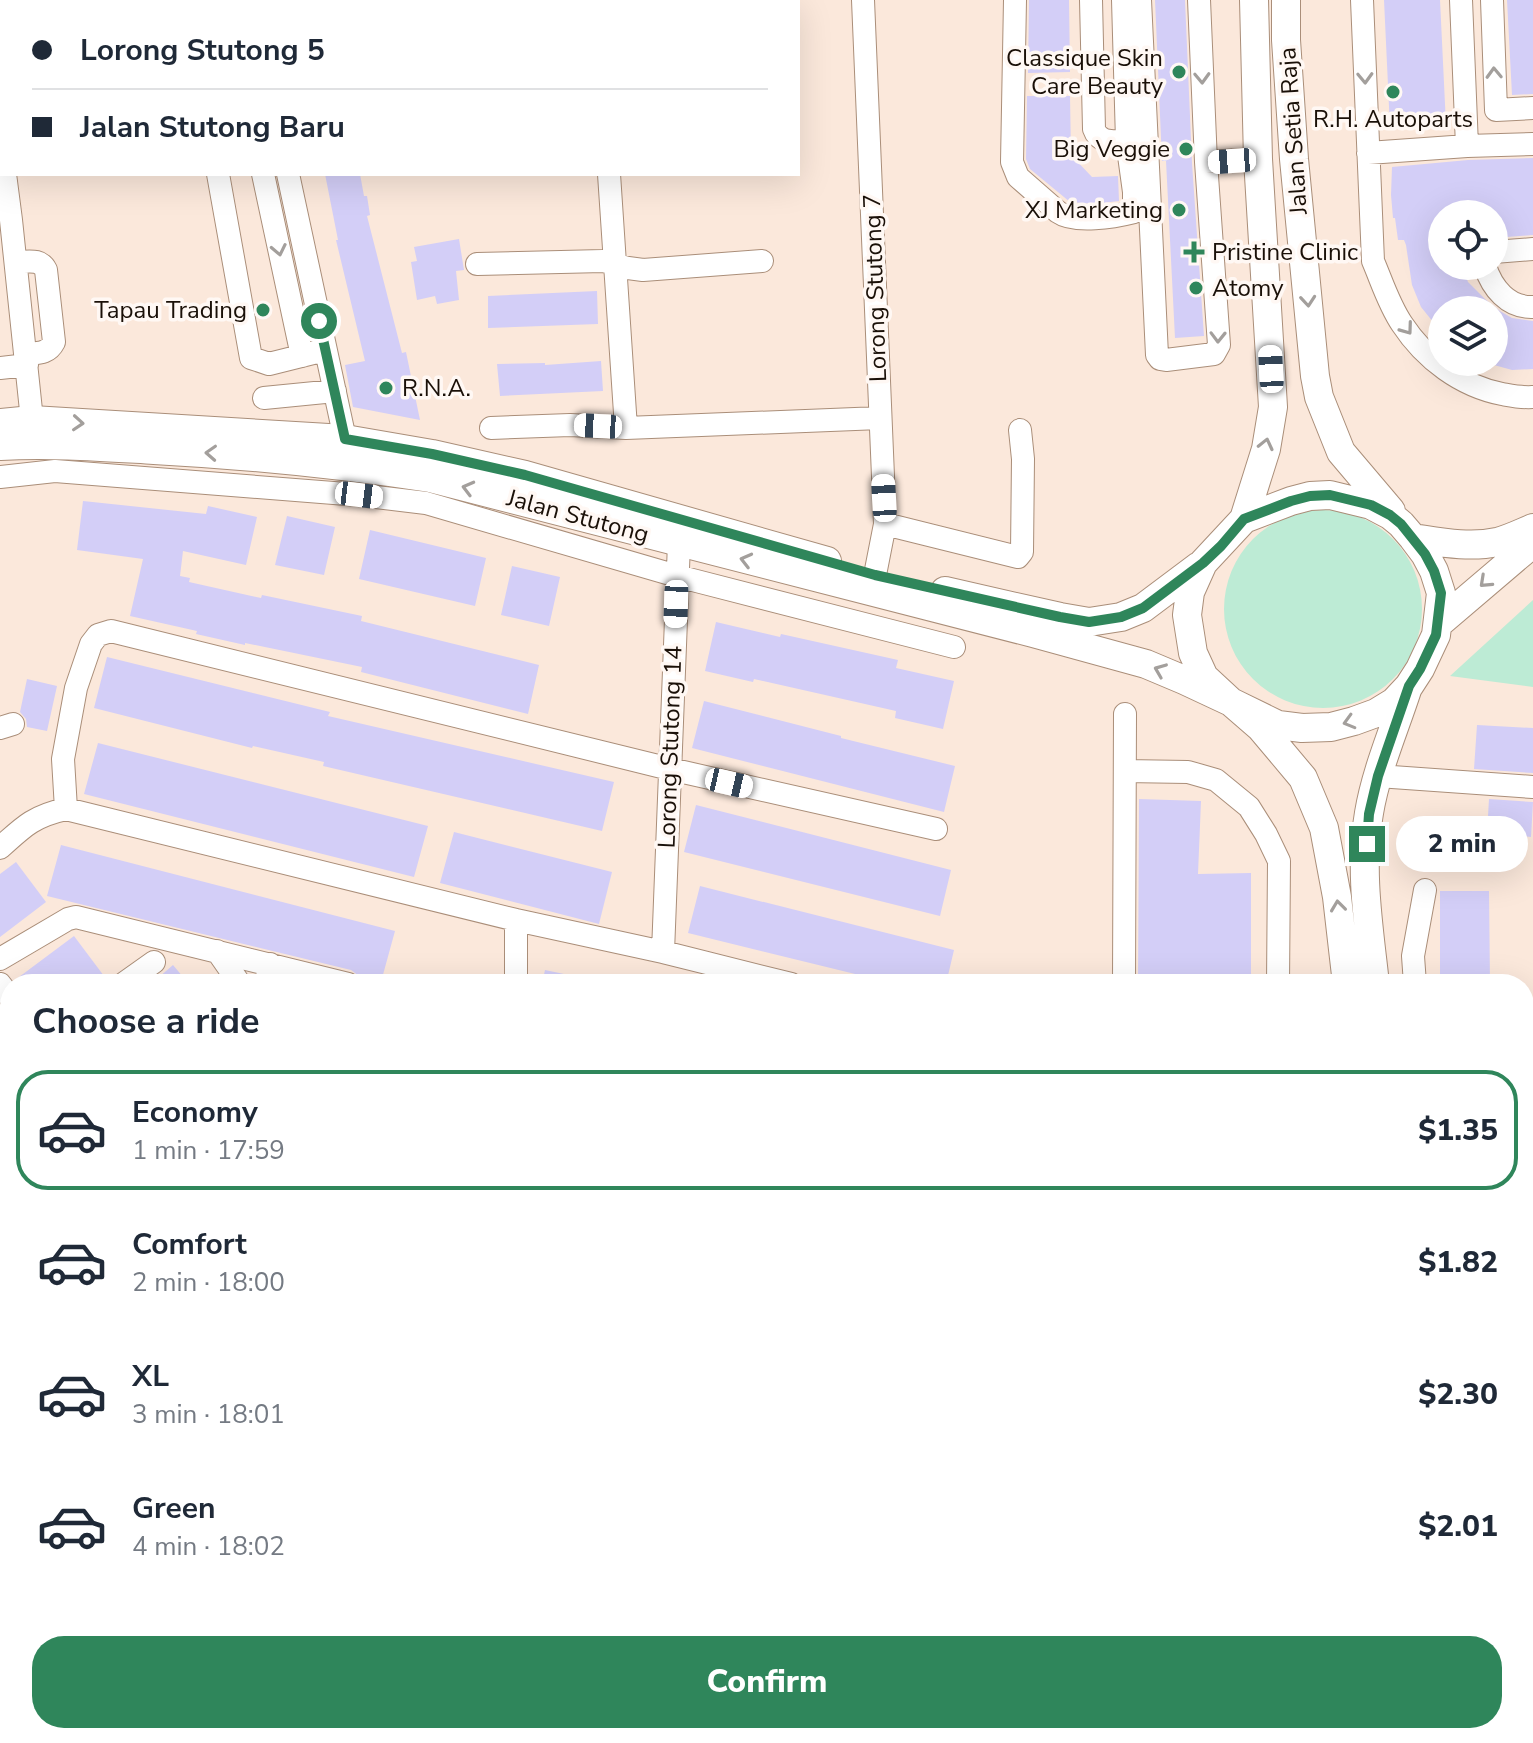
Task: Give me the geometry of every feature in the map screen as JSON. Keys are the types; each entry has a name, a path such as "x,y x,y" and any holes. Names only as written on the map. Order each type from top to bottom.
{"main road":[{"name":"Jalan Setia Raja","path":"1244,519 1266,449 1273,407 1258,159 1254,0"},
{"name":"Jalan Setia Raja","path":"1286,0 1294,159 1319,397 1341,452 1407,531"},
{"name":"Jalan Stutong","path":"0,423 32,420 345,439 432,454 525,475 875,575 1089,622 1121,617 1143,608 1203,563"},
{"name":"Jalan Stutong","path":"0,446 38,444 238,454 430,478 1146,664 1231,702"},
{"path":"1231,702 1278,725 1331,727 1376,713 1394,702 1409,686 1432,644 1439,623 1441,593 1425,554 1390,515 1371,505 1330,495 1291,501 1244,519 1203,563 1190,592 1187,615 1191,646 1204,677 1231,702 1261,728 1303,778 1324,828 1337,897 1346,974"},
{"path":"1407,531 1446,543 1481,544 1497,542 1533,528"},
{"path":"1439,623 1533,543"},
{"path":"1374,974 1364,875 1369,814 1378,776 1409,686"}],"street":[{"name":"Lorong Stutong 7","path":"863,0 885,524 875,575"},
{"path":"1015,0 1012,162 1018,177 1064,217 1073,219 1134,212 1127,141 1123,0"},
{"path":"1091,0 1094,129 1101,140 1127,141"},
{"path":"1140,0 1157,355 1160,359 1214,354 1219,345 1199,0"},
{"path":"1362,0 1373,261 1387,295 1402,324 1425,353 1451,374 1481,390 1533,397"},
{"path":"1461,0 1467,146"},
{"path":"1492,0 1498,145"},
{"path":"1496,110 1533,108"},
{"path":"1368,153 1533,144"},
{"path":"1206,162 1258,159"},
{"path":"5,176 6,221 16,262 32,420"},
{"path":"218,176 251,358 269,364 325,350"},
{"path":"263,176 302,356"},
{"path":"288,176 345,439"},
{"path":"609,176 626,428"},
{"path":"1508,251 1533,249"},
{"path":"477,264 603,261 643,270 762,261"},
{"path":"1491,280 1503,298 1524,307 1533,307"},
{"path":"0,368 26,360"},
{"path":"264,398 335,391"},
{"path":"491,428 570,425 626,428 880,418"},
{"path":"885,524 1018,557 1022,552 1024,511 1020,430"},
{"path":"0,477 55,471 426,503 677,576 954,647"},
{"name":"Lorong Stutong 14","path":"663,952 679,543"},
{"path":"66,809 63,759 76,688 91,644 98,635 111,631 670,769 936,829"},
{"path":"1124,974 1125,714"},
{"path":"1125,771 1188,772 1216,780 1249,807 1279,861 1278,974"},
{"path":"1378,776 1533,787"},
{"path":"0,848 30,821 46,813 66,809 516,920 751,974"},
{"path":"1414,974 1413,956 1425,890"},
{"path":"0,959 76,917 217,951 275,974"},
{"path":"516,920 516,974"},
{"path":"217,951 233,974"},
{"path":"137,974 154,962"}],"green space":[{"path":"1323,510 1361,518 1393,539 1414,571 1422,609 1414,647 1393,679 1361,700 1323,708 1285,700 1253,679 1232,647 1224,609 1232,571 1253,539 1285,518"},
{"path":"1533,600 1533,687 1450,676"}],"building":[{"path":"1029,0 1069,0 1070,72 1028,73"},
{"path":"1155,0 1185,0 1204,336 1175,338 1166,161 1162,161"},
{"path":"1384,0 1440,0 1446,125 1390,128"},
{"path":"1507,0 1533,0 1533,94 1512,95"},
{"path":"1027,96 1070,96 1071,155 1092,177 1118,176 1119,201 1094,204 1070,202 1030,169 1026,159"},
{"path":"1533,158 1533,235 1508,237 1508,200 1428,200 1428,280 1467,280 1482,296 1428,296 1428,316 1412,285 1406,245 1404,240 1398,240 1391,195 1392,167"},
{"path":"325,176 360,176 364,196 367,196 370,215 367,216 402,353 406,352 420,420 353,407 345,365 365,361"},
{"path":"459,239 464,270 456,271 459,300 437,304 435,296 417,300 411,262 417,261 414,247"},
{"path":"597,291 598,324 488,328 488,296"},
{"path":"1508,316 1533,321 1533,369 1508,369"},
{"path":"601,361 603,391 500,396 497,364"},
{"path":"83,501 206,514 208,506 257,517 246,565 183,551 180,576 190,578 189,582 261,598 262,595 362,616 361,621 539,665 528,714 361,672 362,667 245,645 130,616 143,559 77,550"},
{"path":"287,516 335,527 324,575 275,565"},
{"path":"370,530 486,558 475,606 359,579"},
{"path":"512,566 560,577 549,626 501,615"},
{"path":"716,622 898,660 896,668 954,681 943,729 895,718 896,711 705,671"},
{"path":"107,657 330,712 328,716 614,782 602,831 323,766 324,762 252,748 94,708"},
{"path":"27,679 57,686 47,731 27,727 26,719 20,712"},
{"path":"704,701 955,766 944,812 692,748"},
{"path":"1477,725 1533,728 1533,773 1474,769"},
{"path":"98,743 428,826 414,877 84,794"},
{"path":"1139,799 1201,801 1198,874 1251,873 1251,974 1138,974"},
{"path":"1489,799 1533,802 1531,837 1487,833"},
{"path":"696,805 951,870 940,916 684,852"},
{"path":"454,832 612,872 599,924 440,883"},
{"path":"61,845 395,931 383,974 356,974 351,970 47,896"},
{"path":"16,862 46,902 0,937 0,874"},
{"path":"700,886 954,950 948,974 855,974 688,933"},
{"path":"1440,891 1489,891 1490,974 1440,974"},
{"path":"74,936 102,974 23,974"},
{"path":"173,965 181,974 163,974"}],"place":[{"name":"Classique Skin Care Beauty","path":"1179,72"},
{"name":"R.H. Autoparts","path":"1393,92"},
{"name":"Big Veggie","path":"1186,149"},
{"name":"XJ Marketing","path":"1179,210"},
{"name":"Pristine Clinic","path":"1194,252"},
{"name":"Atomy","path":"1196,288"},
{"name":"Tapau Trading","path":"263,310"},
{"name":"R.N.A.","path":"386,388"}],"route":[{"path":"319,321 345,439 525,475 875,575 1060,617 1089,622 1121,617 1143,608 1203,563 1244,519 1272,507 1310,496 1330,495 1371,505 1390,515 1413,538 1434,571 1441,593 1436,635 1409,686 1378,776 1369,814 1367,844"}]}
